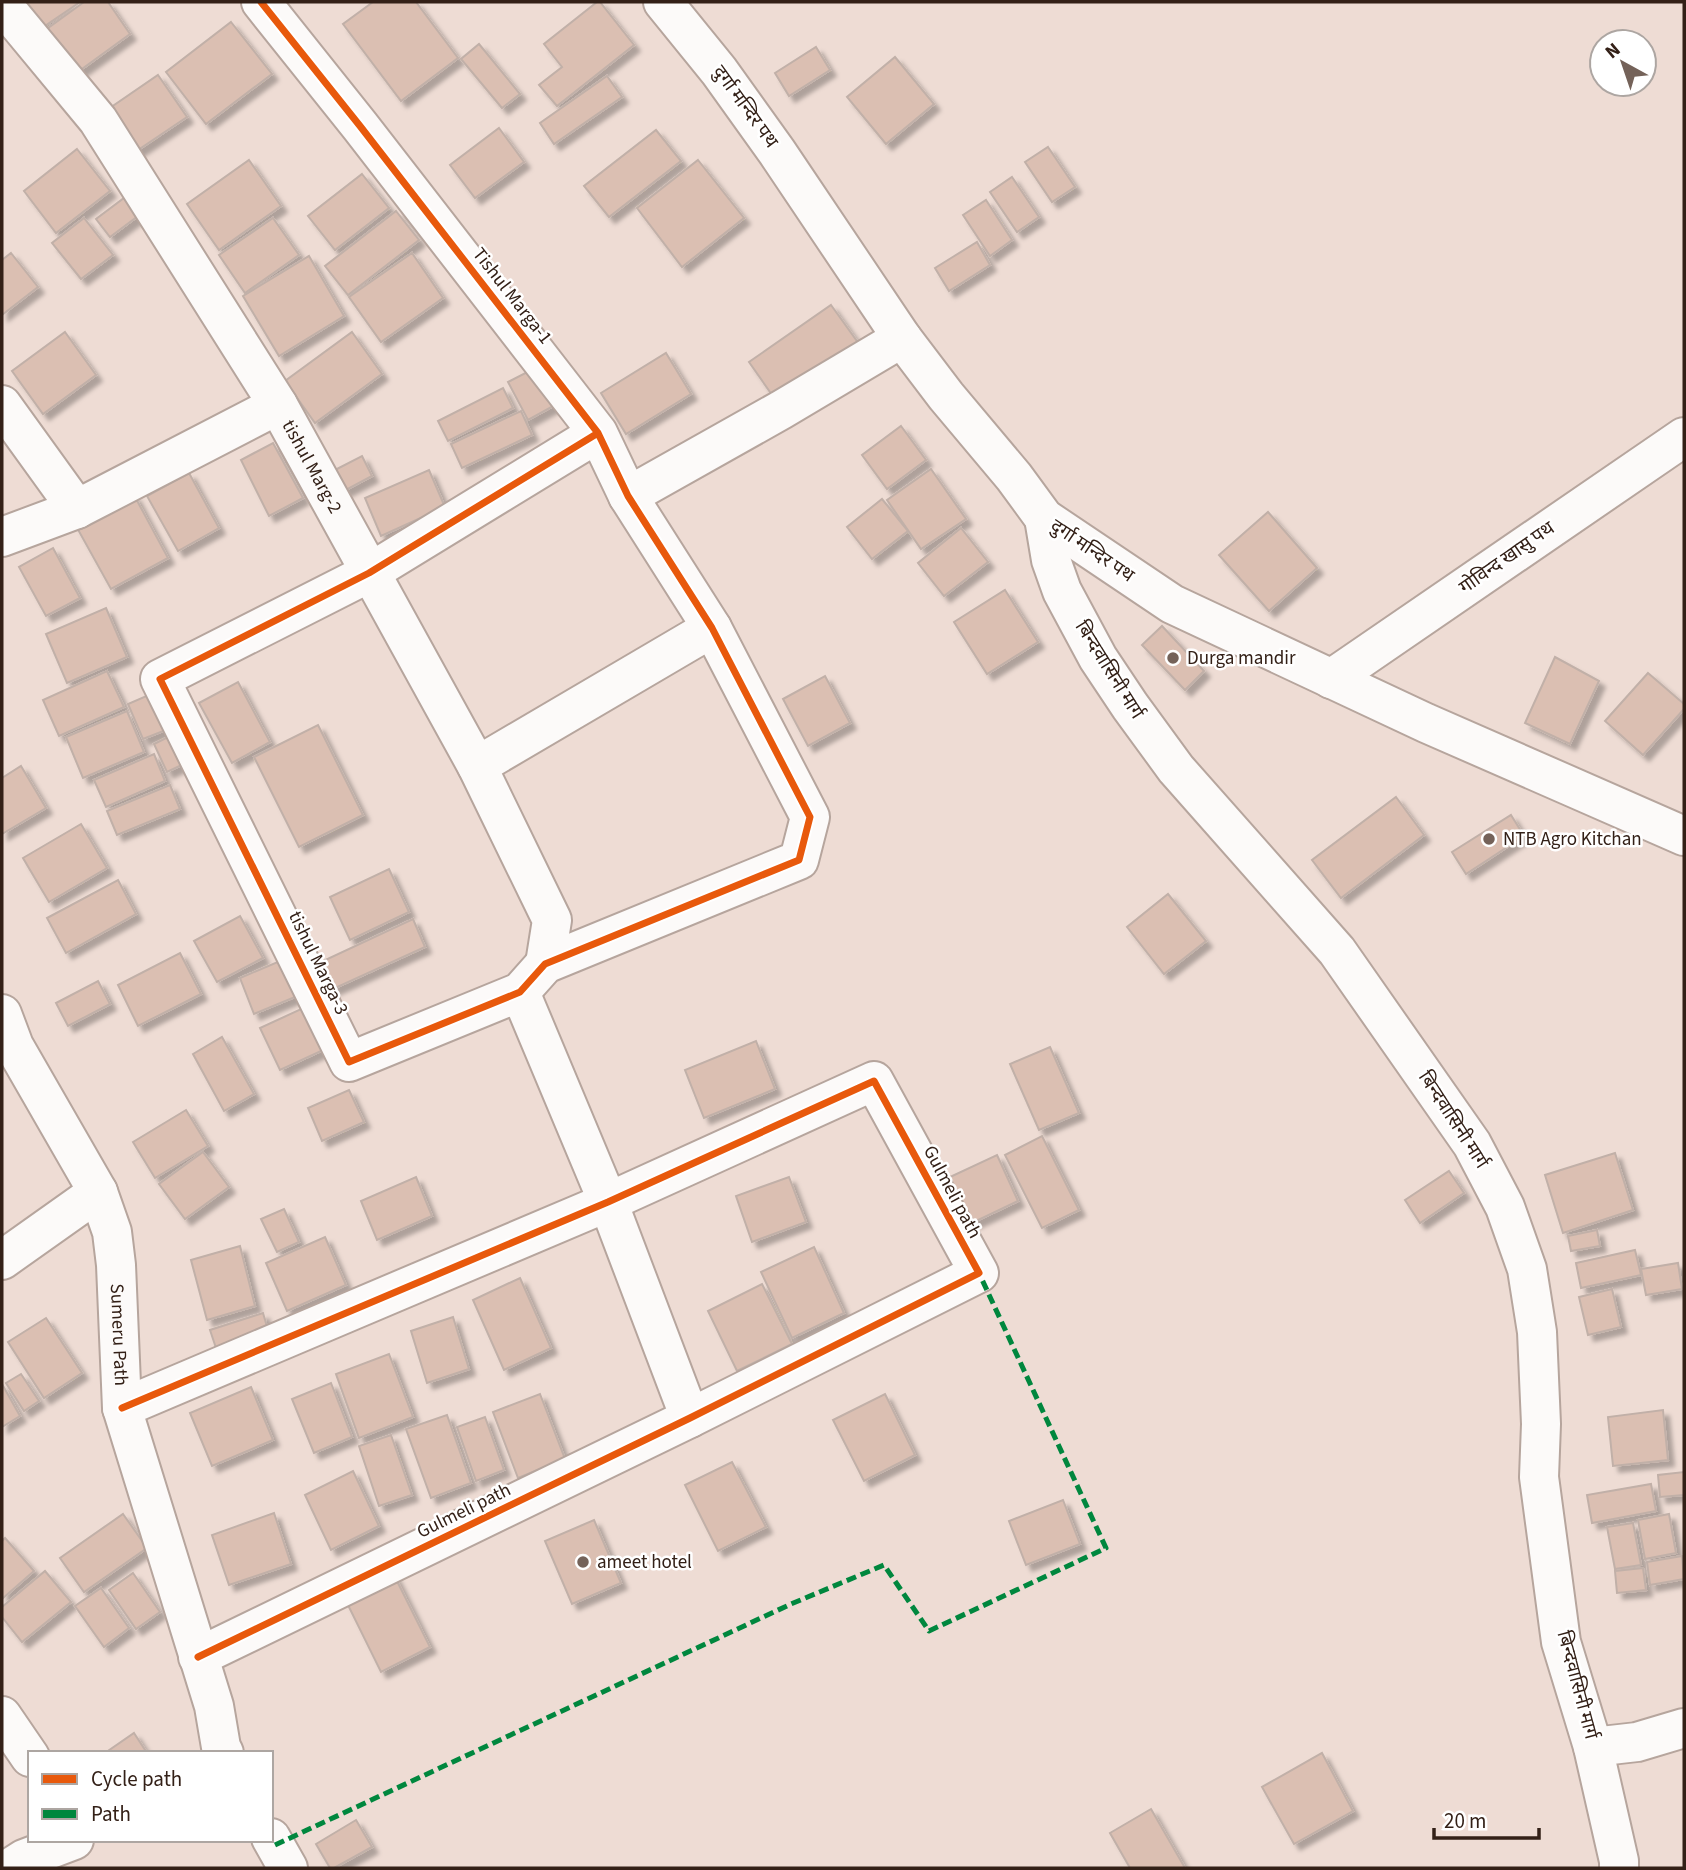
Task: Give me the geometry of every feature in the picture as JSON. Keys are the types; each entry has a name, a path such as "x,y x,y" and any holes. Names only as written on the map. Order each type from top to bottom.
{"street":[{"name":"Tishul Marga-1","path":"261,2 598,433 628,496 712,628 810,817 799,860 544,964"},
{"name":"दुर्गा मन्दिर पथ","path":"663,2 719,71 777,152 902,338 1044,518 1172,604 1331,679 1684,836"},
{"name":"tishul Marg-2","path":"2,5 98,120 278,405 477,766 552,920 544,964"},
{"path":"628,496 781,411 902,338"},
{"path":"2,405 77,509"},
{"path":"2,537 77,509 278,405"},
{"path":"369,573 598,433"},
{"name":"गोविन्द खासु पथ","path":"1331,679 1684,437"},
{"name":"बिन्दवासिनी मार्ग","path":"1044,518 1051,560 1062,591 1104,668 1176,769 1338,951 1472,1144 1505,1208 1527,1269 1537,1332 1541,1424 1539,1477 1561,1642 1593,1747 1619,1868"},
{"name":"tishul Marga-3","path":"369,573 160,679 349,1062 520,992 544,964"},
{"path":"477,766 712,628"},
{"path":"520,992 608,1202 690,1418"},
{"name":"Sumeru Path","path":"2,1014 14,1046 98,1192 112,1232 122,1408 214,1706 219,1751"},
{"name":"Gulmeli path","path":"122,1408 608,1202 874,1081 979,1273 690,1418 198,1657"},
{"path":"2,1260 98,1192"},
{"path":"2,1716 28,1754"},
{"path":"1593,1747 1637,1742 1684,1728"},
{"path":"10,1868 24,1859 69,1842"},
{"path":"273,1842 288,1868"}],"building":[{"path":"15,2 80,2 36,32"},
{"path":"84,2 108,2 130,34 75,74 44,31"},
{"path":"373,2 416,2 458,58 401,101 343,24"},
{"path":"600,2 634,45 557,106 539,85 562,67 544,44"},
{"path":"231,22 272,74 206,124 166,72"},
{"path":"479,44 520,94 502,108 461,59"},
{"path":"816,47 830,70 789,96 775,73"},
{"path":"895,57 934,104 886,144 847,97"},
{"path":"158,75 187,117 132,154 104,112"},
{"path":"607,76 622,97 554,144 540,123"},
{"path":"499,128 524,162 475,198 450,165"},
{"path":"656,130 681,161 609,217 584,186"},
{"path":"1048,147 1075,187 1052,202 1025,162"},
{"path":"77,149 110,191 56,233 24,191"},
{"path":"249,160 281,206 219,250 187,204"},
{"path":"698,160 744,218 682,267 637,208"},
{"path":"362,174 389,208 335,250 308,216"},
{"path":"1012,177 1039,217 1017,232 990,192"},
{"path":"124,198 138,216 110,237 96,219"},
{"path":"986,200 1012,240 990,256 963,215"},
{"path":"396,211 419,240 348,295 325,266"},
{"path":"84,218 113,255 81,279 52,243"},
{"path":"273,218 299,255 245,293 219,255"},
{"path":"977,242 990,265 949,291 935,268"},
{"path":"11,253 38,287 2,315 2,260"},
{"path":"412,253 443,298 381,342 349,297"},
{"path":"309,256 344,316 279,356 243,296"},
{"path":"831,305 859,344 777,402 749,362"},
{"path":"65,332 96,375 43,414 12,371"},
{"path":"352,332 382,374 315,423 285,381"},
{"path":"666,353 691,394 626,434 601,393"},
{"path":"537,367 557,404 528,420 508,382"},
{"path":"503,388 513,408 448,441 438,421"},
{"path":"521,411 532,435 462,468 451,444"},
{"path":"901,426 926,460 887,489 862,455"},
{"path":"273,443 303,498 269,516 241,460"},
{"path":"362,456 372,476 344,491 333,471"},
{"path":"931,469 966,519 921,549 887,500"},
{"path":"429,470 445,507 381,536 365,498"},
{"path":"189,473 219,528 178,551 147,496"},
{"path":"134,495 168,558 111,589 76,526"},
{"path":"882,499 908,531 872,559 847,527"},
{"path":"1268,512 1317,568 1269,611 1219,555"},
{"path":"961,528 988,562 944,596 918,563"},
{"path":"53,548 80,598 46,616 19,567"},
{"path":"1005,590 1038,642 987,674 954,622"},
{"path":"106,608 127,657 67,683 46,634"},
{"name":"Durga mandir","path":"1162,626 1204,671 1185,690 1142,645"},
{"path":"1555,657 1599,681 1570,744 1525,723"},
{"path":"107,671 124,707 59,736 43,700"},
{"path":"1648,673 1684,704 1684,709 1643,755 1605,721"},
{"path":"825,676 850,723 808,746 783,699"},
{"path":"238,682 270,742 232,763 199,703"},
{"path":"151,694 166,730 143,739 128,704"},
{"path":"127,711 144,752 83,778 66,737"},
{"path":"318,725 363,815 299,847 254,757"},
{"path":"174,734 188,762 167,772 154,744"},
{"path":"154,754 165,781 106,807 94,780"},
{"path":"21,766 46,808 2,834 2,778"},
{"path":"170,785 180,809 117,835 107,811"},
{"path":"1396,797 1424,835 1341,898 1312,860"},
{"path":"1511,815 1524,836 1466,874 1452,852"},
{"path":"81,824 107,868 49,902 23,858"},
{"path":"389,869 409,912 350,940 330,897"},
{"path":"118,880 136,914 66,953 47,918"},
{"path":"1168,894 1206,941 1164,974 1127,927"},
{"path":"240,916 263,958 217,982 194,941"},
{"path":"413,919 425,947 333,989 321,962"},
{"path":"180,953 201,994 138,1026 118,985"},
{"path":"280,961 295,997 254,1014 240,978"},
{"path":"98,981 110,1004 68,1026 56,1003"},
{"path":"312,1004 332,1046 280,1070 260,1028"},
{"path":"222,1037 254,1094 224,1111 193,1054"},
{"path":"756,1041 775,1089 704,1118 685,1070"},
{"path":"1050,1047 1079,1113 1039,1130 1010,1064"},
{"path":"349,1090 364,1122 322,1141 308,1108"},
{"path":"186,1110 208,1146 155,1178 133,1142"},
{"path":"1042,1136 1079,1210 1042,1228 1005,1155"},
{"path":"203,1152 229,1187 185,1219 159,1184"},
{"path":"1615,1153 1633,1210 1563,1233 1545,1175"},
{"path":"997,1155 1018,1201 972,1223 950,1177"},
{"path":"1449,1171 1464,1193 1420,1223 1405,1200"},
{"path":"416,1177 432,1216 377,1240 361,1201"},
{"path":"789,1177 806,1222 752,1242 736,1196"},
{"path":"284,1209 299,1242 277,1252 261,1219"},
{"path":"1597,1230 1600,1246 1571,1251 1568,1236"},
{"path":"325,1237 346,1285 287,1311 266,1263"},
{"path":"240,1246 255,1306 207,1320 191,1260"},
{"path":"814,1247 844,1313 792,1338 761,1272"},
{"path":"1635,1250 1641,1275 1581,1288 1576,1263"},
{"path":"1678,1263 1682,1289 1646,1295 1641,1269"},
{"path":"520,1278 551,1348 504,1370 473,1300"},
{"path":"762,1284 792,1344 737,1371 708,1311"},
{"path":"1612,1289 1621,1327 1588,1335 1579,1297"},
{"path":"263,1313 268,1330 216,1348 210,1330"},
{"path":"453,1317 469,1369 427,1383 411,1331"},
{"path":"46,1318 82,1373 44,1398 8,1342"},
{"path":"389,1354 413,1417 359,1438 336,1374"},
{"path":"21,1374 39,1401 24,1411 6,1383"},
{"path":"331,1383 352,1437 314,1453 292,1399"},
{"path":"2,1384 20,1416 2,1427"},
{"path":"251,1387 273,1440 212,1466 190,1413"},
{"path":"540,1394 565,1459 518,1478 493,1412"},
{"path":"885,1394 915,1455 864,1481 833,1420"},
{"path":"1663,1410 1668,1460 1613,1466 1608,1417"},
{"path":"447,1415 471,1483 431,1498 406,1429"},
{"path":"485,1417 504,1470 476,1481 457,1427"},
{"path":"391,1435 412,1495 379,1506 359,1446"},
{"path":"732,1462 766,1527 718,1551 685,1485"},
{"path":"353,1471 379,1526 331,1550 305,1495"},
{"path":"1684,1472 1684,1495 1660,1497 1658,1475"},
{"path":"1651,1484 1656,1511 1592,1523 1587,1495"},
{"path":"1063,1500 1080,1544 1026,1565 1009,1521"},
{"path":"274,1513 291,1564 229,1585 212,1535"},
{"path":"123,1514 147,1548 84,1592 60,1558"},
{"path":"1669,1514 1676,1553 1645,1559 1638,1520"},
{"name":"ameet hotel","path":"594,1520 621,1583 572,1604 545,1541"},
{"path":"1633,1523 1641,1565 1615,1569 1607,1527"},
{"path":"5,1538 34,1571 2,1599 2,1541"},
{"path":"1682,1556 1684,1579 1650,1585 1647,1562"},
{"path":"1643,1568 1646,1590 1617,1593 1615,1571"},
{"path":"45,1571 71,1602 22,1642 2,1617 2,1607"},
{"path":"133,1573 160,1612 136,1629 109,1590"},
{"path":"394,1575 430,1647 381,1672 345,1599"},
{"path":"101,1588 129,1628 104,1647 75,1606"},
{"path":"134,1733 146,1751 108,1751"},
{"path":"1322,1753 1353,1811 1294,1844 1262,1787"},
{"path":"1151,1809 1185,1868 1130,1868 1110,1833"},
{"path":"356,1820 372,1847 330,1868 316,1844"}],"marked path":[{"path":"275,1845 791,1604 884,1565 929,1631 1106,1548 979,1273"}],"cycle path":[{"path":"261,2 598,433 628,496 712,628 810,817 799,860 545,964 520,992 349,1062 160,679 369,573 598,433"},
{"path":"122,1408 608,1202 874,1081 979,1273 690,1418 198,1657"}],"place":[{"name":"Durga mandir","path":"1173,658"},
{"name":"NTB Agro Kitchan","path":"1489,839"},
{"name":"ameet hotel","path":"583,1562"}]}
